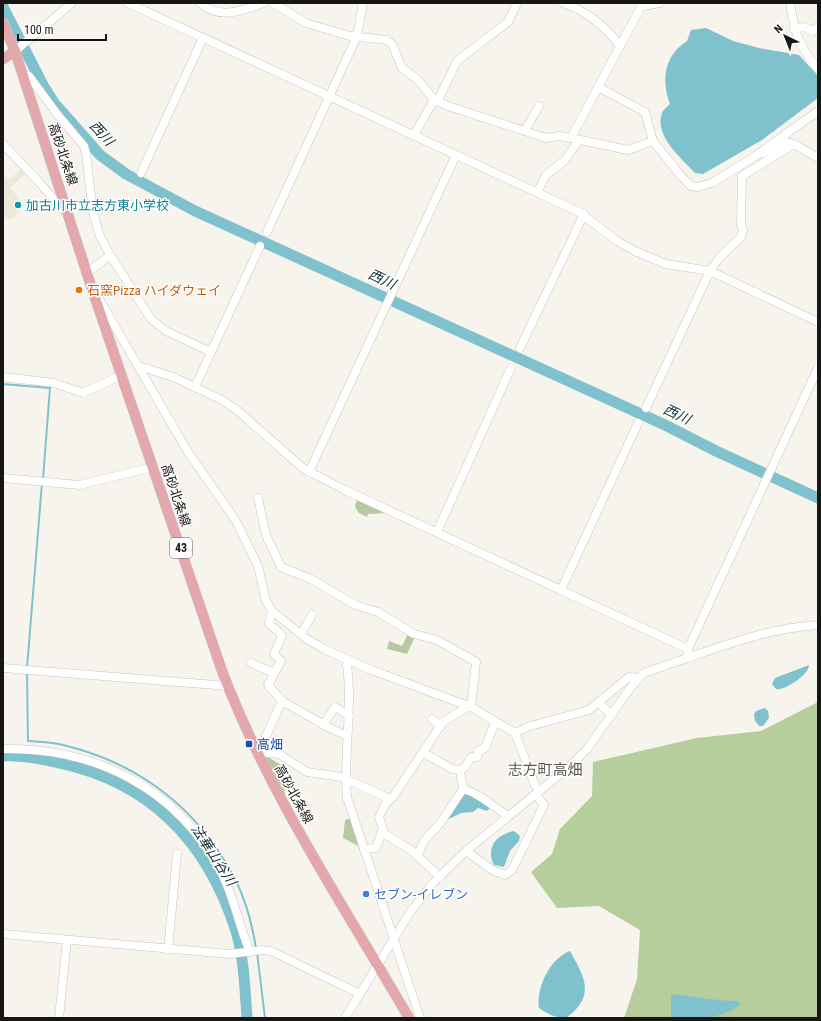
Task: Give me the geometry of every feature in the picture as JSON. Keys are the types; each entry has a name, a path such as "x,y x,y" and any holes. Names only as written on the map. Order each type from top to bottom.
{"main road":[{"name":"高砂北条線","path":"3,23 20,47 24,77 68,209 91,286 228,686 256,752 302,835 409,1018"},
{"path":"3,59 20,47"}],"street":[{"path":"20,47 72,3"},
{"path":"128,3 522,186 538,191 584,214 610,237 637,252 666,264 710,271 818,322"},
{"path":"200,3 209,10 218,14 259,4"},
{"path":"273,3 306,23 357,36 383,39 392,44 402,68 418,80 434,100 477,116 525,130 546,138 559,136 628,150 653,141"},
{"path":"267,232 357,36 363,3"},
{"path":"414,135 434,100 439,98 457,61 508,22 517,3"},
{"path":"564,3 576,7 589,15 614,38 620,46"},
{"path":"538,191 546,175 565,160 598,87 643,4 660,3"},
{"path":"790,3 794,29 804,51 818,69"},
{"path":"794,29 804,27 813,31 818,27"},
{"path":"141,173 203,38"},
{"path":"24,77 29,76 57,114 84,146 93,212 100,236 110,255 151,319 166,330 211,352"},
{"path":"598,87 645,112 653,141 686,181 691,186 697,187 712,183 758,154 818,111"},
{"path":"525,130 539,106"},
{"path":"758,154 787,142 794,144 818,158"},
{"path":"3,144 40,183 61,208 64,210 68,209"},
{"path":"646,408 710,271 720,257 741,237 743,230 741,224 742,176 794,144"},
{"path":"309,472 456,155"},
{"path":"520,348 584,214"},
{"path":"195,387 260,246"},
{"path":"87,273 110,255"},
{"path":"91,286 106,307 188,452 236,521 258,566 266,601 272,611 301,634 324,649 346,659 470,706 515,733 537,792 544,806 512,870 505,875 492,870 466,851"},
{"path":"139,366 195,387 238,410 257,429 309,472 562,590 687,653"},
{"path":"437,532 511,368"},
{"path":"687,653 818,368"},
{"path":"3,377 54,383 83,393 122,375"},
{"path":"562,590 638,422"},
{"path":"3,478 79,485 153,467"},
{"path":"258,498 266,535 281,567 311,579 355,605 378,612 414,634 437,640 476,662 470,706"},
{"path":"272,611 269,624 282,636 274,654 281,661 268,685 282,701 347,736"},
{"path":"301,634 312,615"},
{"path":"345,1018 422,896 466,851 587,749 638,678 652,669 687,653 778,630 818,624"},
{"path":"346,659 350,681 347,736 347,797 420,1018"},
{"path":"251,662 274,673"},
{"path":"3,668 228,686"},
{"path":"515,733 527,727 589,710 629,677 638,678"},
{"path":"256,752 262,749 266,736 282,701"},
{"path":"599,703 612,715"},
{"path":"364,849 376,848 382,832 379,817 382,810 424,753 441,726 444,722 470,706"},
{"path":"323,724 335,707 348,716"},
{"path":"432,719 441,726"},
{"path":"424,753 452,769 460,770 466,766 471,757 477,757 478,752 485,748 495,722"},
{"path":"3,748 19,748 56,753 108,767 132,778 178,813 198,835 221,872 255,951"},
{"path":"256,752 279,754 307,772 346,778 390,799"},
{"path":"460,770 463,789"},
{"path":"463,789 479,794 493,807 508,816"},
{"path":"417,856 424,842 441,822 457,795 463,789"},
{"path":"382,832 417,856 440,877"},
{"path":"168,950 177,854"},
{"path":"3,934 168,950 230,954 271,951 360,994"},
{"path":"59,1018 67,940"}],"shaded area":[{"path":"21,169 26,173 10,188 25,205 10,220 3,215 3,174 9,180"}],"green space":[{"path":"357,499 388,513 368,514 367,517 359,513 355,507"},
{"path":"408,634 415,637 407,654 387,649 389,641 402,646"},
{"path":"818,702 818,1018 624,1018 637,979 640,930 599,906 557,908 531,872 552,854 560,829 592,796 593,762 697,738 761,731"},
{"path":"263,754 281,765 285,796"},
{"path":"352,818 360,847 343,838 345,820"}],"water":[{"path":"706,28 733,41 759,48 799,55 818,76 818,98 762,140 703,174 695,173 670,146 662,130 661,122 664,109 670,104 667,95 665,78 669,61 679,47 687,41 691,30"},
{"path":"809,665 808,669 801,678 785,688 776,689 772,684 775,678"},
{"path":"765,708 768,711 769,718 763,726 759,726 755,721 754,714 756,711"},
{"path":"463,792 488,805 490,808 487,811 478,808 473,812 461,813 449,819 447,818"},
{"path":"514,831 520,836 519,841 510,851 504,867 494,865 491,853 494,842 502,835"},
{"path":"570,951 580,970 585,986 581,1002 566,1018 562,1018 545,1012 539,1008 539,1000 542,983 551,967 556,960"},
{"path":"671,994 738,1001 741,1004 716,1016 699,1018 671,1018"}],"waterway":[{"name":"西川","path":"3,7 44,87 55,104 100,155 126,174 195,211 665,425 716,451 818,498"},
{"path":"3,384 50,388 43,479"},
{"path":"27,668 42,483"},
{"path":"27,673 28,741 47,742 91,753 134,773 173,800 207,835 233,875 247,908 256,948"},
{"name":"法華山谷川","path":"3,756 39,759 93,772 122,785 149,802 172,822 192,844 210,870 224,899 239,941 244,974 247,1018"},
{"path":"257,952 265,1018"}],"place":[{"name":"加古川市立志方東小学校","path":"18,205"},
{"name":"石窯Pizza ハイダウェイ","path":"79,290"},
{"name":"高畑","path":"249,744"},
{"name":"セブン-イレブン","path":"366,894"}],"district":[{"name":"志方町高畑","path":"545,770"}]}
